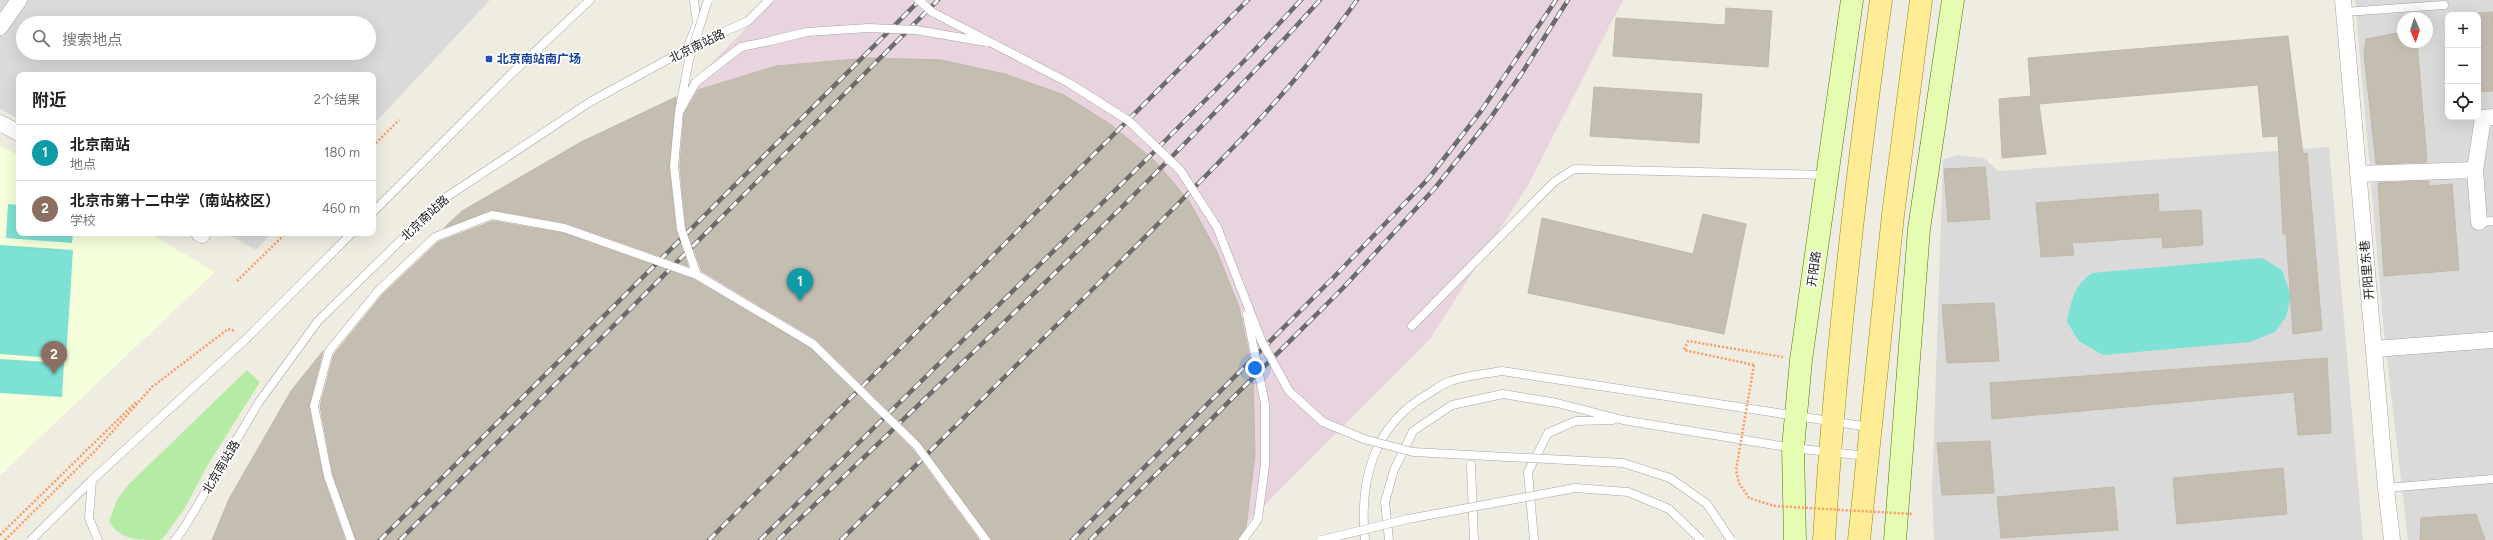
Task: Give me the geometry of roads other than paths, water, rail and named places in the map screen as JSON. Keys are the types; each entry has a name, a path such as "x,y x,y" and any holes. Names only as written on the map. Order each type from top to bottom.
{"main road":[{"path":"1824,540 1829,452 1859,167 1881,0"},
{"path":"1859,540 1869,426 1909,77 1921,0"}],"street":[{"path":"0,27 19,0"},
{"name":"开阳路","path":"1795,540 1793,448 1801,360 1852,0"},
{"path":"1895,540 1919,229 1953,0"},
{"name":"开阳里东巷","path":"2343,6 2386,488 2392,540"},
{"path":"2486,221 2474,170 2483,118 2493,117"},
{"path":"0,123 16,131"},
{"path":"2358,174 2474,170"},
{"path":"2374,349 2493,340"}],"lane":[{"path":"376,209 508,77 590,0"},
{"path":"687,50 696,24 694,0"},
{"path":"697,275 680,229 674,166 679,112 689,60 708,0"},
{"name":"北京南站路","path":"175,540 184,528 259,402 318,321 442,200 590,102 687,50 748,21 769,0"},
{"path":"919,0 932,12 1068,83 1128,121 1180,170 1217,228 1262,342 1289,391 1323,422 1364,439 1413,452 1623,463 1670,478 1708,504 1731,540"},
{"path":"2343,6 2444,5"},
{"path":"679,112 696,82 741,48 807,32 868,28 916,30 994,44"},
{"path":"1412,326 1554,182 1574,169 1827,176"},
{"path":"351,540 328,476 314,406 329,351 379,290 435,237 492,215 564,228 697,275 813,344 917,446 986,540"},
{"path":"31,540 92,480 250,335 349,236"},
{"path":"1243,294 1265,404 1265,465 1258,519 1243,540"},
{"path":"1365,540 1362,513 1367,475 1382,434 1410,404 1450,381 1502,370 1833,422 1869,426"},
{"path":"1389,540 1385,502 1394,470 1413,431 1452,405 1503,394 1557,403 1623,420 1793,448 1866,456"},
{"path":"1534,540 1528,472 1548,433 1576,421 1623,420"},
{"path":"1471,465 1474,540"},
{"path":"2386,488 2493,479"},
{"path":"92,480 89,518 98,540"},
{"path":"1322,540 1408,519 1575,488 1628,492 1669,508 1700,540"},
{"path":"38,540 43,529"}],"railway":[{"path":"380,540 920,0"},
{"path":"400,540 938,0"},
{"path":"709,540 1248,0"},
{"path":"760,540 1154,152 1248,57 1301,0"},
{"path":"778,540 1122,207 1189,139 1320,0"},
{"path":"841,540 1154,228 1246,134 1304,69 1357,0"},
{"path":"1072,540 1333,278 1428,179 1481,111 1556,0"},
{"path":"1090,540 1343,288 1435,188 1489,120 1522,73 1568,0"}],"place":[{"name":"北京南站南广场","path":"489,59"},
{"name":"北京南站","path":"800,301"},
{"name":"北京市第十二中学（南站校区）","path":"54,374"}]}
